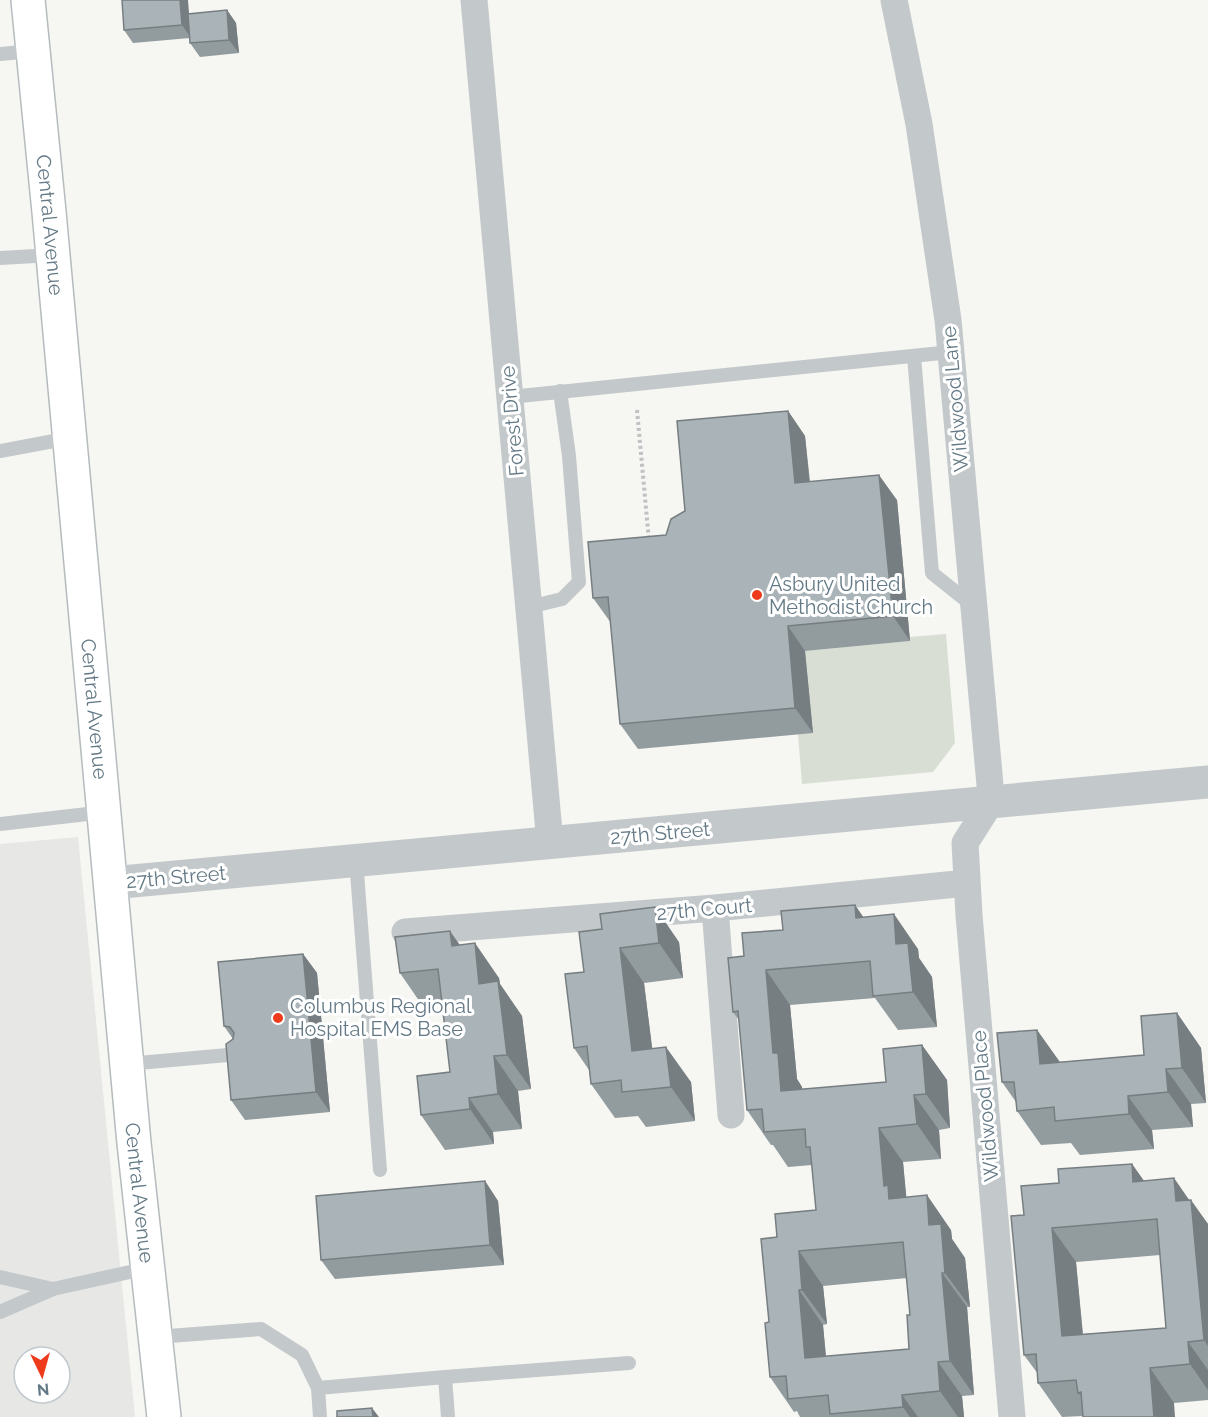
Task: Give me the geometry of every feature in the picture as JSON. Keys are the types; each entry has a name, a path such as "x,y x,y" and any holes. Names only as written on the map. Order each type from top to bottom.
{"main road":[{"name":"Central Avenue","path":"27,0 163,1417"}],"street":[{"name":"Forest Drive","path":"474,0 550,843"},
{"name":"Wildwood Lane","path":"894,0 919,124 948,320 991,802"},
{"name":"27th Street","path":"111,883 1208,782"},
{"name":"Wildwood Place","path":"991,802 965,843 1012,1417"},
{"name":"27th Court","path":"405,932 715,908 967,883"},
{"path":"715,908 730,1115"}],"lane":[{"path":"0,54 33,51"},
{"path":"0,258 53,255"},
{"path":"510,397 951,352"},
{"path":"914,356 932,573 973,606"},
{"path":"529,607 562,599 579,582 569,456 560,391"},
{"path":"0,450 70,438"},
{"path":"0,824 105,812"},
{"path":"356,860 380,1170"},
{"path":"128,1064 238,1054"},
{"path":"0,1312 53,1289 148,1268"},
{"path":"0,1277 53,1289"},
{"path":"156,1337 261,1329 302,1355 318,1388 320,1417"},
{"path":"318,1388 629,1363"},
{"path":"445,1377 448,1417"}],"path":[{"path":"637,410 650,551"}],"shaded area":[{"path":"946,634 955,743 933,772 802,784 798,734 813,732 805,651 910,641 910,637"},
{"path":"78,837 135,1417 0,1417 0,844"}],"building":[{"path":"122,0 180,0 182,25 124,30"},
{"path":"227,10 229,40 190,43 188,14"},
{"name":"Asbury United Methodist Church","path":"788,411 795,483 879,475 893,616 788,626 795,708 620,724 608,597 593,598 588,542 666,535 671,519 685,511 677,421"},
{"path":"855,905 856,918 894,914 896,944 908,943 913,992 873,996 870,961 766,970 773,1053 778,1053 781,1091 886,1082 883,1049 922,1045 926,1094 914,1095 917,1124 879,1128 884,1186 888,1185 889,1199 927,1195 929,1225 941,1224 945,1273 942,1273 950,1361 938,1362 940,1391 902,1395 903,1407 830,1414 828,1395 788,1399 786,1376 770,1377 765,1323 769,1322 761,1239 777,1237 775,1214 816,1210 810,1147 806,1147 805,1129 764,1132 762,1109 747,1110 738,1011 733,1012 728,958 744,956 742,933 783,930 781,911","holes":["903,1242 910,1315 907,1315 909,1349 805,1358 799,1290 802,1290 799,1251"]},
{"path":"655,907 659,943 620,948 632,1051 666,1047 671,1087 622,1092 621,1080 591,1084 587,1046 574,1048 565,974 584,972 579,932 602,929 600,914"},
{"path":"450,931 452,946 475,943 479,984 498,981 507,1055 494,1056 498,1094 469,1098 470,1109 421,1115 417,1076 450,1072 438,969 400,973 395,937"},
{"name":"Columbus Regional Hospital EMS Base","path":"303,954 316,1092 231,1100 226,1044 233,1039 234,1033 230,1027 224,1026 218,962"},
{"path":"1177,1013 1182,1068 1166,1069 1168,1092 1128,1096 1129,1114 1055,1121 1054,1107 1017,1111 1014,1082 1002,1082 997,1033 1037,1030 1040,1064 1144,1055 1141,1016"},
{"path":"1132,1164 1133,1182 1174,1178 1176,1201 1191,1200 1204,1340 1188,1342 1190,1364 1150,1368 1154,1417 1083,1417 1081,1392 1078,1393 1076,1380 1038,1383 1036,1354 1024,1355 1011,1216 1024,1215 1021,1186 1059,1183 1058,1169","holes":["1157,1219 1166,1328 1062,1336 1052,1228"]},
{"path":"485,1181 490,1245 321,1260 316,1196"},
{"path":"372,1408 373,1417 337,1417 337,1411"}],"place":[{"name":"Asbury United Methodist Church","path":"757,595"},
{"name":"Columbus Regional Hospital EMS Base","path":"278,1018"}]}
